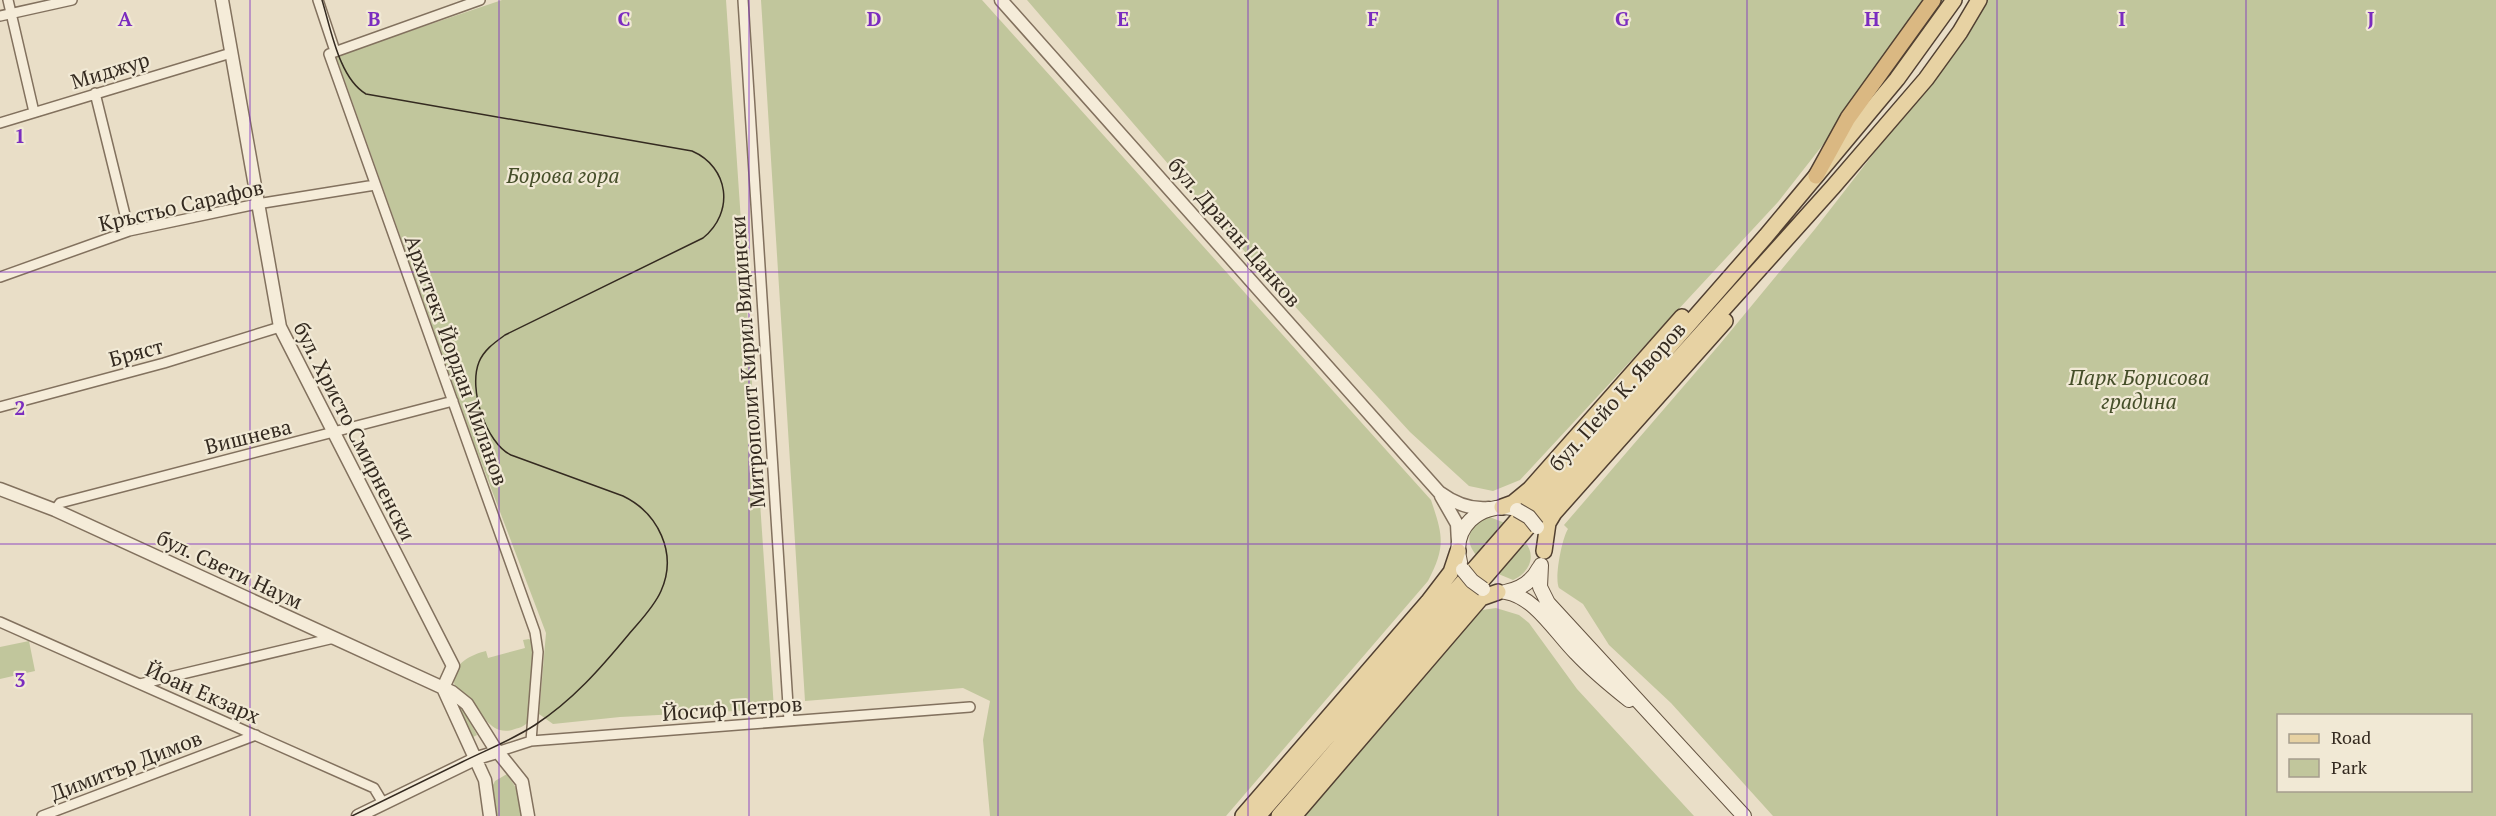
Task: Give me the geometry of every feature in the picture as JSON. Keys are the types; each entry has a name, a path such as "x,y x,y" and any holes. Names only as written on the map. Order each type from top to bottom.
{"highway":[{"path":"1816,176 1848,118 1933,0"}],"main road":[{"name":"бул. Пейо К. Яворов","path":"1258,816 1766,236 1897,79 1954,0"},
{"name":"бул. Пейо К. Яворов","path":"1279,816 1540,513 1778,248 1926,78 1960,32 1979,0"},
{"path":"1243,816 1428,602 1451,572 1462,530 1469,520 1478,513 1503,508 1520,499 1653,347 1739,256 1766,236"},
{"path":"1744,816 1548,603 1540,587 1548,523 1554,513 1707,343 1763,274 1778,248"},
{"path":"1294,816 1481,598 1495,591 1528,583 1543,558 1537,527 1529,517 1503,508"},
{"path":"1458,547 1463,570 1472,581 1495,591 1513,593 1530,603 1603,679 1660,725"}],"street":[{"path":"8,0 34,112"},
{"path":"0,16 72,0"},
{"name":"бул. Христо Смирненски","path":"222,0 280,327 453,666 443,688"},
{"name":"Архитект Йордан Миланов","path":"318,0 335,51 329,54 535,632 538,652 531,741"},
{"path":"335,51 480,0"},
{"name":"Митрополит Кирил Видински","path":"743,0 789,721"},
{"name":"бул. Драган Цанков","path":"1001,0 1439,492 1450,500 1471,508 1503,508"},
{"name":"Миджур","path":"0,123 231,54"},
{"path":"95,93 129,231"},
{"name":"Кръстьо Сарафов","path":"0,277 129,231 257,204 375,185"},
{"name":"Бряст","path":"0,407 165,363 280,327"},
{"name":"Вишнева","path":"55,510 60,503 453,401"},
{"name":"бул. Свети Наум","path":"0,489 55,510 443,688 467,704 497,752 522,782 528,816"},
{"name":"бул. Драган Цанков","path":"1439,492 1457,524 1458,547"},
{"name":"Йоан Екзарх","path":"0,622 374,788 383,803"},
{"path":"141,684 334,638"},
{"path":"443,688 477,758 485,780 490,816"},
{"name":"Йосиф Петров","path":"497,752 531,741 970,707"},
{"name":"Димитър Димов","path":"42,816 256,735"},
{"path":"358,816 477,758 497,752"}],"green space":[{"name":"Борова гора","path":"502,0 726,0 774,709 620,717 553,724 539,714 546,633 475,446 336,56"},
{"path":"761,0 982,0 1431,500 1441,541 1438,559 1428,581 1226,816 990,816 983,740 990,701 963,688 805,701"},
{"path":"1027,0 1925,0 1829,137 1778,202 1520,480 1493,491 1469,486 1410,432 1225,230"},
{"path":"1939,0 1945,0 1931,21 1892,68"},
{"name":"Парк Борисова градина","path":"1988,0 2496,0 2496,816 1773,816 1671,703 1609,645 1583,604 1559,588 1557,576 1559,558 1568,529 1564,525 1720,344 1815,229 1972,27"},
{"path":"1487,516 1505,523 1476,555 1469,537 1473,528"},
{"path":"1525,542 1529,547 1531,558 1527,569 1513,580 1496,573"},
{"path":"1496,608 1519,615 1529,623 1577,689 1694,816 1305,816 1406,695 1482,610"},
{"path":"529,639 534,649 528,722 512,730 499,730 493,727 455,687 455,673 462,663 473,655 486,651 488,658 525,648 523,640"},
{"path":"29,641 35,671 0,679 0,647"},
{"path":"459,706 477,735 473,737 457,708"},
{"path":"507,774 516,788 522,816 497,816 493,785 495,781"}],"tram line":[{"path":"322,0 343,65 349,77 366,94 692,151 714,168 723,191 720,216 703,238 505,335 484,354 476,373 481,414 502,449 511,455 623,496 635,503 655,524 666,549 667,563 666,577 658,597 647,614 597,672 549,715 508,740 352,816"}]}
